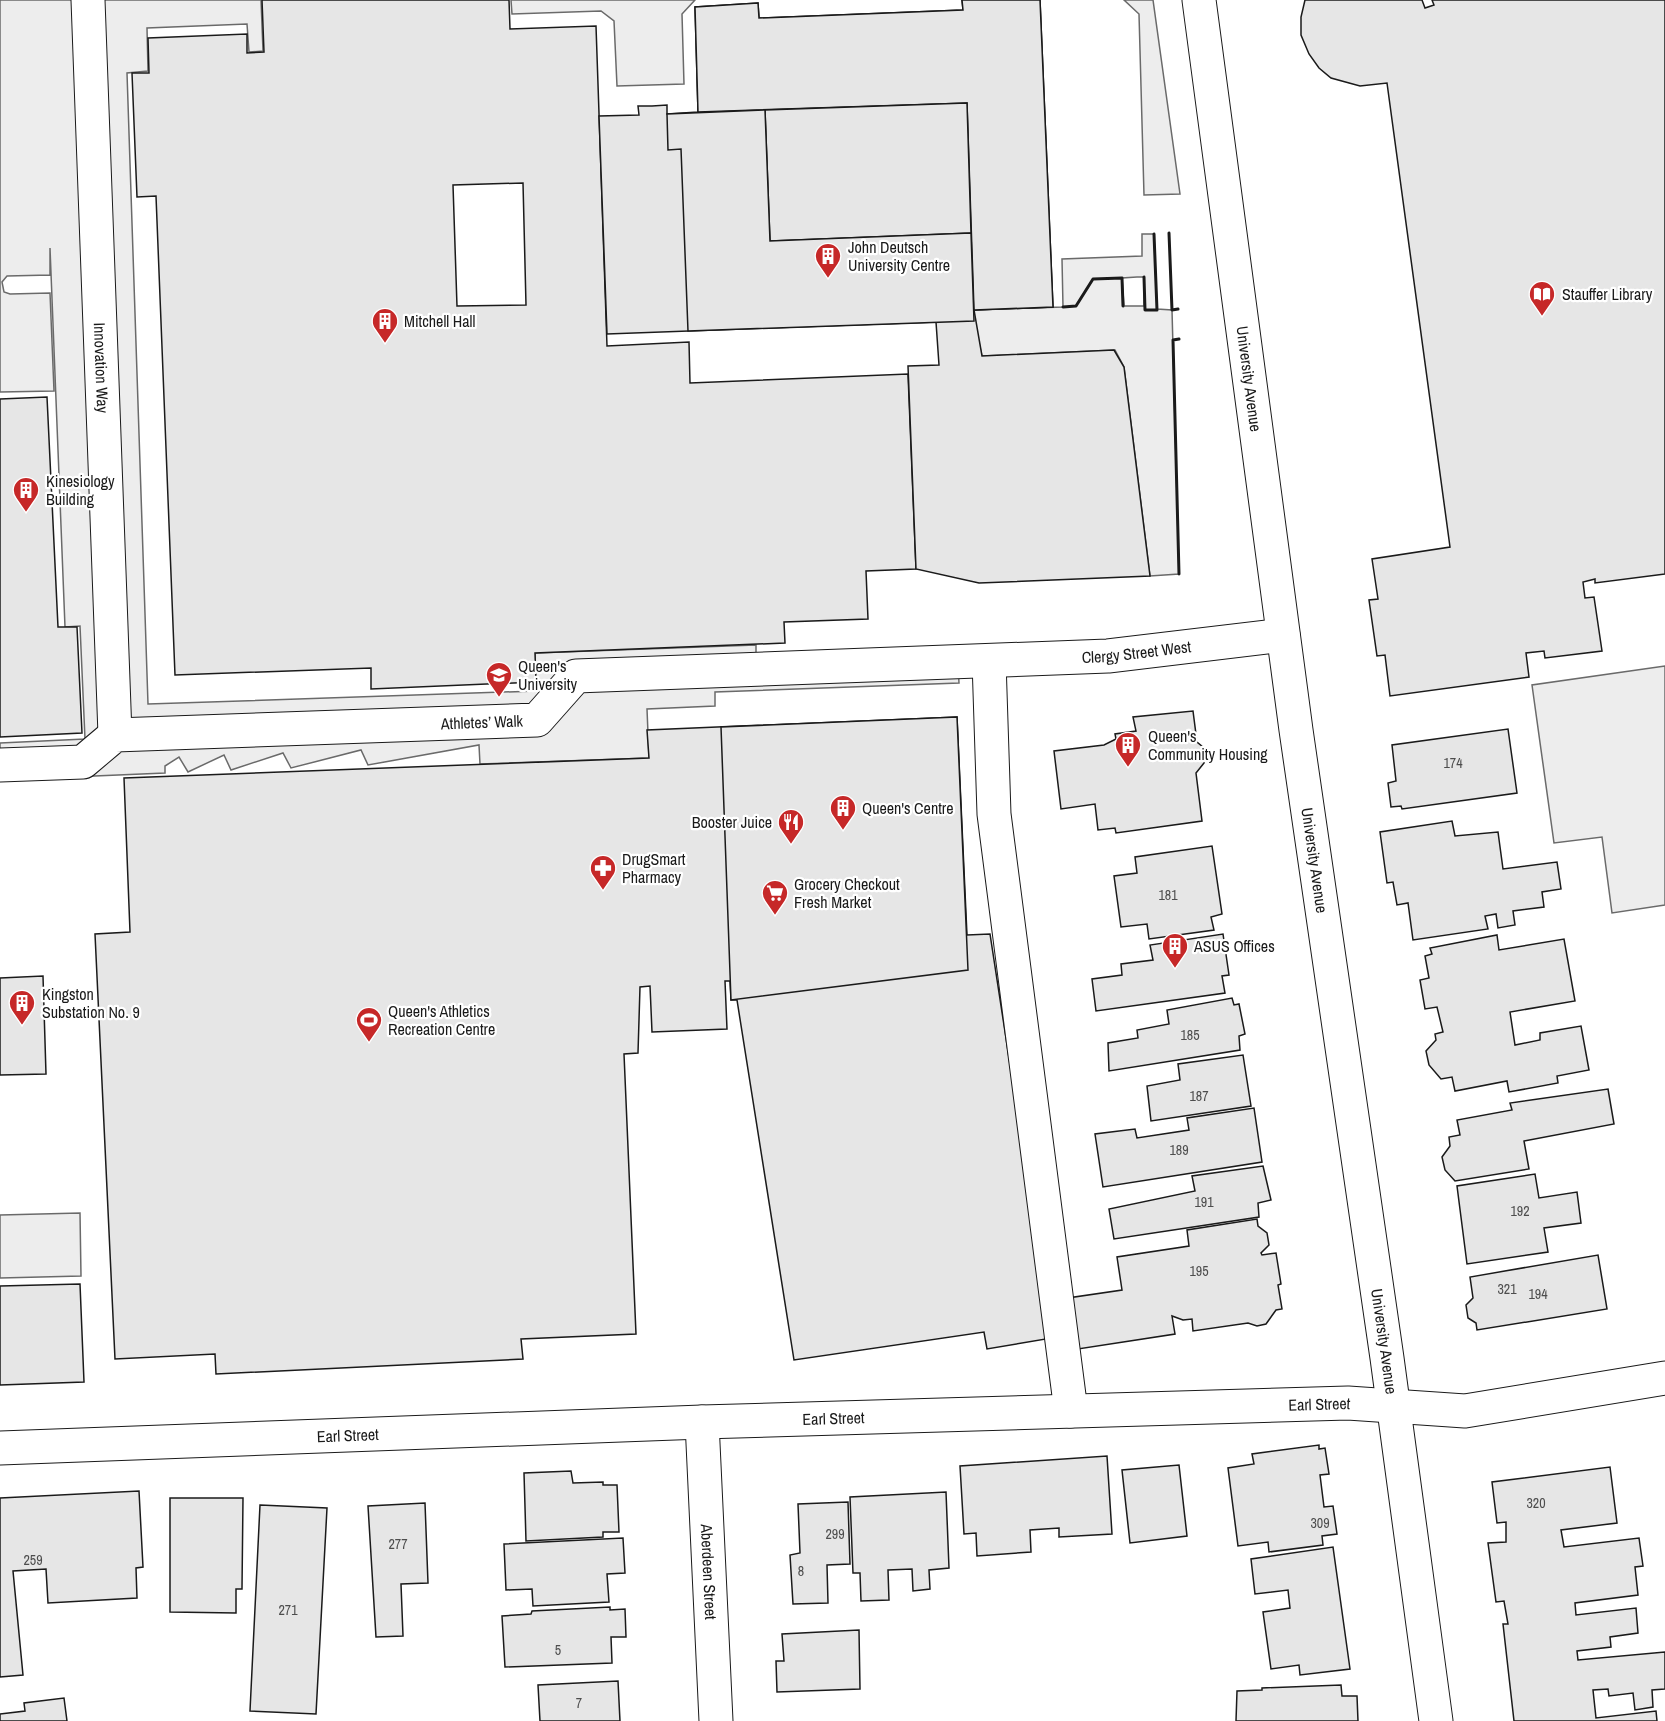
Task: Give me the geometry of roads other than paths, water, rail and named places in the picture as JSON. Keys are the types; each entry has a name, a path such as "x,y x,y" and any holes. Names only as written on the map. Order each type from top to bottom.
{"street":[{"name":"Innovation Way","path":"88,0 116,735"},
{"name":"University Avenue","path":"1199,0 1283,635 1436,1721"},
{"name":"Clergy Street West","path":"989,661 1108,657 1283,635"},
{"name":"Athletes’ Walk","path":"116,735 537,720 576,676 989,661"},
{"path":"989,661 994,814 1071,1411"},
{"path":"0,765 83,762 116,735"},
{"name":"Earl Street","path":"0,1448 702,1422 1348,1403 1465,1410 1665,1378"},
{"name":"Aberdeen Street","path":"702,1422 716,1721"}],"place":[{"name":"John Deutsch University Centre","path":"828,279"},
{"name":"Stauffer Library","path":"1542,317"},
{"name":"Mitchell Hall","path":"385,344"},
{"name":"Kinesiology Building","path":"26,513"},
{"name":"Queen's University","path":"499,698"},
{"name":"Queen's Community Housing","path":"1128,768"},
{"name":"Queen's Centre","path":"843,831"},
{"name":"Booster Juice","path":"791,845"},
{"name":"DrugSmart Pharmacy","path":"603,891"},
{"name":"Grocery Checkout Fresh Market","path":"775,916"},
{"name":"ASUS Offices","path":"1175,969"},
{"name":"Kingston Substation No. 9","path":"22,1026"},
{"name":"Queen's Athletics Recreation Centre","path":"369,1043"}]}
